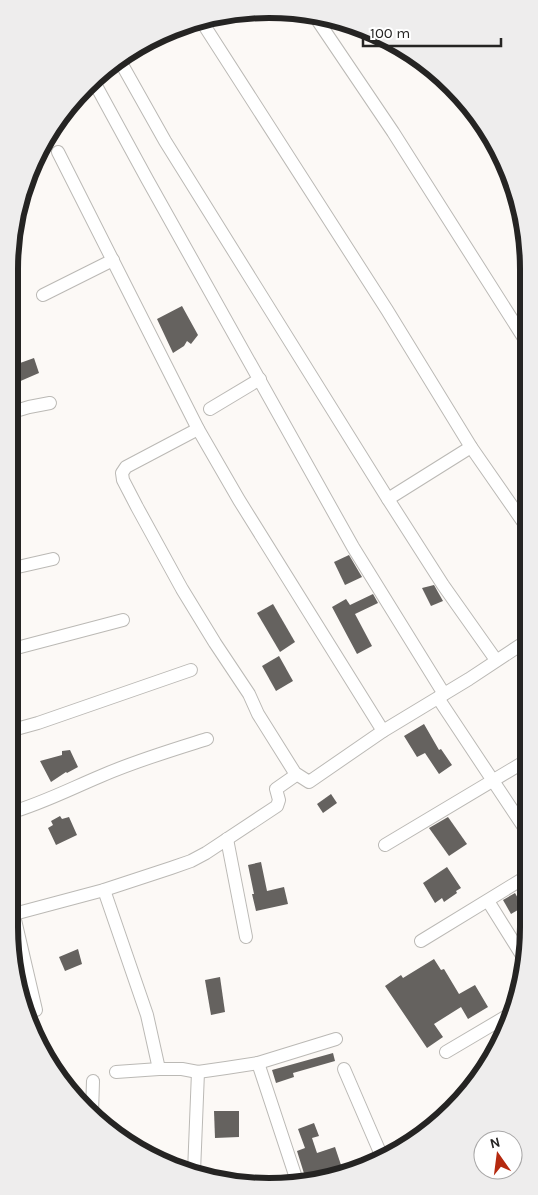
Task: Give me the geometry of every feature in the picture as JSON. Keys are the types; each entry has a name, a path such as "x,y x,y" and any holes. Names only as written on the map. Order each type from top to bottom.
{"street":[{"path":"319,22 393,132 520,332"},
{"path":"204,26 387,310 471,447 520,517"},
{"path":"122,65 165,141 388,499 443,585 496,660"},
{"path":"96,86 353,547 493,782 520,822"},
{"path":"58,152 198,429 239,500 382,731"},
{"path":"44,295 113,260"},
{"path":"210,409 260,379"},
{"path":"18,410 50,403"},
{"path":"198,429 126,467 122,473 123,480 182,589 249,694 258,714 294,776 309,782 382,731 441,696 520,645"},
{"path":"388,499 471,447"},
{"path":"18,567 53,559"},
{"path":"18,648 123,620"},
{"path":"18,729 191,670"},
{"path":"18,811 29,808 124,767 207,739"},
{"path":"385,845 520,765"},
{"path":"18,913 104,890 191,861 276,806 279,800 276,789 294,776"},
{"path":"227,839 246,937"},
{"path":"421,941 520,880"},
{"path":"104,890 144,1006 159,1069"},
{"path":"488,900 519,950"},
{"path":"18,931 36,1010"},
{"path":"446,1052 502,1019"},
{"path":"116,1072 159,1069 182,1069 198,1072 258,1063 336,1040"},
{"path":"258,1063 295,1176"},
{"path":"344,1069 380,1152"},
{"path":"194,1166 198,1072"},
{"path":"92,1105 93,1081"}],"building":[{"path":"182,306 198,335 191,344 187,341 184,346 173,353 157,319"},
{"path":"34,358 39,373 18,382 18,364"},
{"path":"349,555 362,577 345,585 334,562"},
{"path":"434,585 443,601 431,606 422,588"},
{"path":"373,594 378,603 355,614 372,646 357,654 332,607 346,599 350,605"},
{"path":"273,604 295,642 280,652 257,613"},
{"path":"279,656 293,681 276,691 262,666"},
{"path":"424,724 439,750 441,749 452,765 439,774 425,753 417,757 404,736"},
{"path":"70,750 78,767 51,782 40,761 62,755 62,751"},
{"path":"331,794 337,803 323,813 317,804"},
{"path":"60,816 62,819 69,817 77,835 56,845 48,828 53,825 51,821"},
{"path":"448,817 467,844 449,856 429,828"},
{"path":"261,862 267,891 284,887 288,904 256,911 248,865"},
{"path":"447,867 461,888 444,902 442,898 435,903 423,883"},
{"path":"515,893 520,902 520,909 511,914 503,900"},
{"path":"78,949 82,964 65,971 59,957"},
{"path":"434,959 441,970 444,969 459,994 475,985 488,1007 468,1019 461,1007 434,1024 443,1037 427,1048 385,986 401,975 403,978"},
{"path":"220,977 225,1012 211,1015 205,980"},
{"path":"333,1053 335,1061 293,1073 294,1077 276,1083 272,1070"},
{"path":"214,1111 239,1111 239,1137 215,1138"},
{"path":"314,1123 319,1136 312,1138 317,1153 335,1147 342,1167 304,1175 297,1151 305,1148 298,1129"}]}
